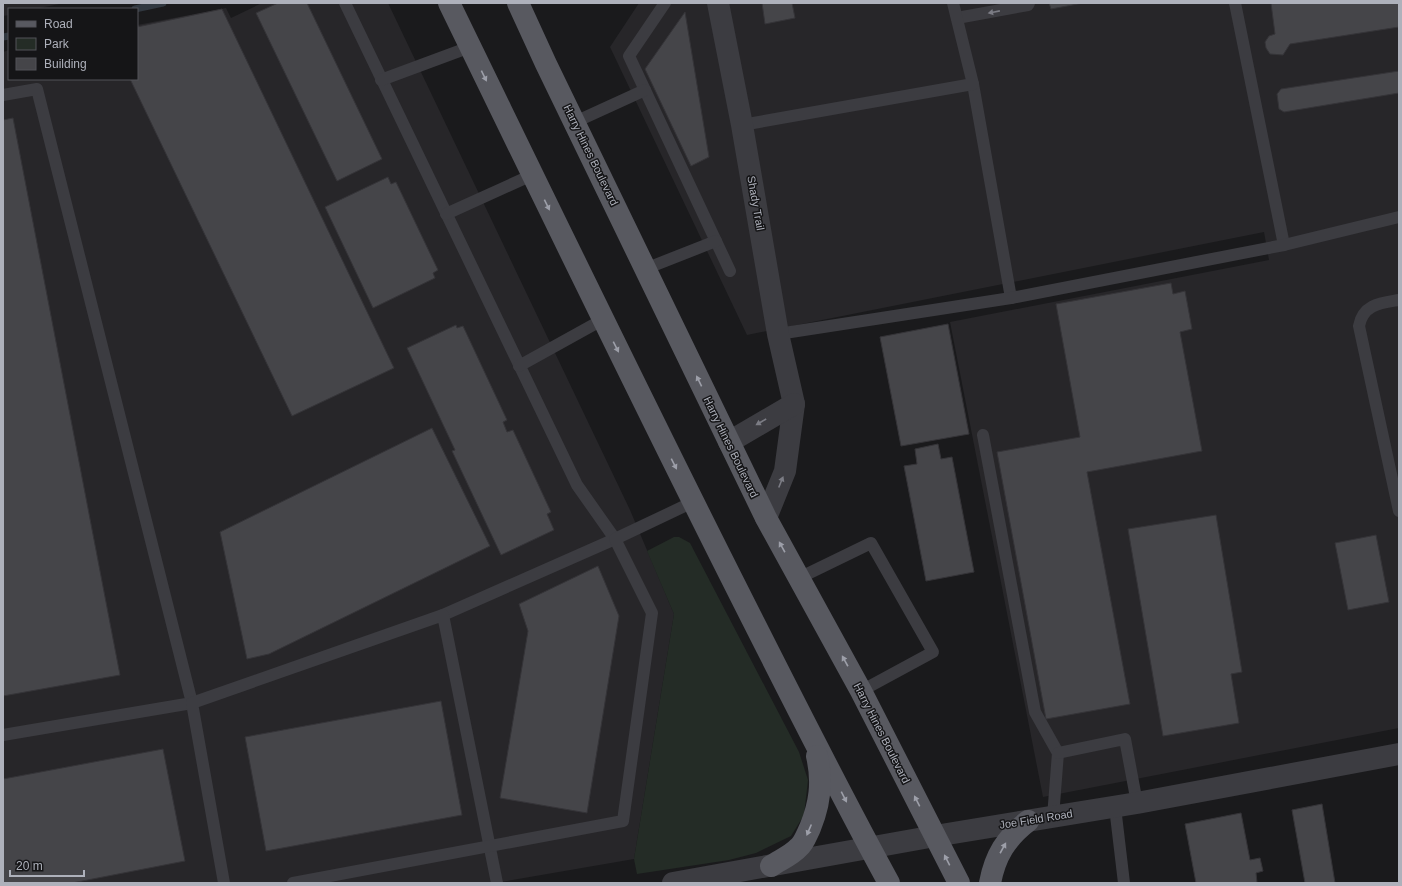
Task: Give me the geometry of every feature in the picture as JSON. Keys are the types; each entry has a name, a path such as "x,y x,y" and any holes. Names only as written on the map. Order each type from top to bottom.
{"main road":[{"path":"449,3 602,320 813,738 889,883"},
{"name":"Harry Hines Boulevard","path":"518,3 728,442 766,518 861,691 959,883"},
{"path":"527,3 531,30"},
{"path":"771,866 800,847 806,838 815,816 820,794 821,770 813,738"},
{"path":"990,883 993,868 1005,844 1021,826 1028,821"}],"street":[{"name":"Shady Trail","path":"718,3 742,125 778,334 794,404 786,471 766,518"},
{"path":"728,442 794,404"},
{"name":"Joe Field Road","path":"674,883 750,876 771,866 935,836 1137,803 1399,754"}],"lane":[{"path":"293,883 623,821 652,614 615,539 577,485 345,3"},
{"path":"665,3 629,56 730,271"},
{"path":"953,3 973,84 1012,298"},
{"path":"957,18 1011,6 1028,5 1029,3"},
{"path":"1234,3 1284,245"},
{"path":"381,80 470,47"},
{"path":"742,125 973,84"},
{"path":"3,96 37,89 192,703 224,883"},
{"path":"575,122 645,90"},
{"path":"446,214 532,175"},
{"path":"778,334 1012,298 1284,245 1399,218"},
{"path":"645,269 716,241"},
{"path":"1399,300 1380,303 1366,310 1360,318 1359,326 1399,511"},
{"path":"519,366 602,320"},
{"path":"983,435 1035,712 1058,753 1053,817"},
{"path":"3,735 192,703 443,615 615,539 693,502"},
{"path":"799,578 872,543 933,652 861,691"},
{"path":"443,615 491,847 497,883"},
{"path":"1058,753 1125,739 1137,803"},
{"path":"1114,807 1124,883"}],"shaded area":[{"path":"3,3 64,3 40,8 8,8 8,15 3,16"},
{"path":"262,3 388,3 630,510 674,614 634,859 495,883 3,883 3,52 8,50 8,80 138,80 138,25 226,8 231,18"},
{"path":"639,3 1399,3 1399,728 1043,797 950,322 1269,260 1264,232 747,335 610,47"}],"green space":[{"path":"674,537 679,537 690,543 799,752 808,780 804,815 791,836 756,853 729,860 637,874 634,859 674,614 647,551"}],"building":[{"path":"278,3 307,3 382,159 337,181 256,13"},
{"path":"762,3 792,3 795,18 765,24"},
{"path":"1049,3 1083,3 1051,9"},
{"path":"1271,3 1399,3 1399,27 1290,44 1283,55 1270,54 1266,48 1265,42 1269,36 1275,34"},
{"path":"222,9 394,368 292,416 130,80 138,80 138,27"},
{"path":"685,12 709,157 691,166 645,69"},
{"path":"1399,71 1399,93 1284,112 1279,109 1277,94 1281,89"},
{"path":"13,118 120,675 3,696 3,120"},
{"path":"388,177 391,184 396,182 438,270 433,273 435,278 373,308 325,207"},
{"path":"1171,283 1173,294 1185,291 1192,329 1180,332 1202,451 1087,472 1130,704 1046,719 997,452 1080,437 1056,304"},
{"path":"948,324 969,434 901,446 880,337"},
{"path":"456,325 457,328 463,326 507,420 503,422 507,432 513,430 551,512 547,514 554,530 501,555 452,451 455,450 407,348"},
{"path":"432,428 490,546 269,654 247,659 220,532"},
{"path":"938,444 941,459 952,457 974,572 926,581 904,466 917,464 915,449"},
{"path":"1216,515 1242,672 1231,674 1239,723 1163,736 1128,529"},
{"path":"1376,535 1389,602 1348,610 1335,543"},
{"path":"598,566 619,616 587,813 500,798 528,631 519,604"},
{"path":"441,701 462,815 266,851 245,737"},
{"path":"163,749 185,861 72,883 3,883 3,779"},
{"path":"1322,804 1335,883 1305,883 1292,810"},
{"path":"1241,813 1250,860 1260,858 1263,871 1256,873 1257,883 1196,883 1185,824"}],"waterway":[{"path":"138,8 163,3"},
{"path":"3,37 8,36"}]}
